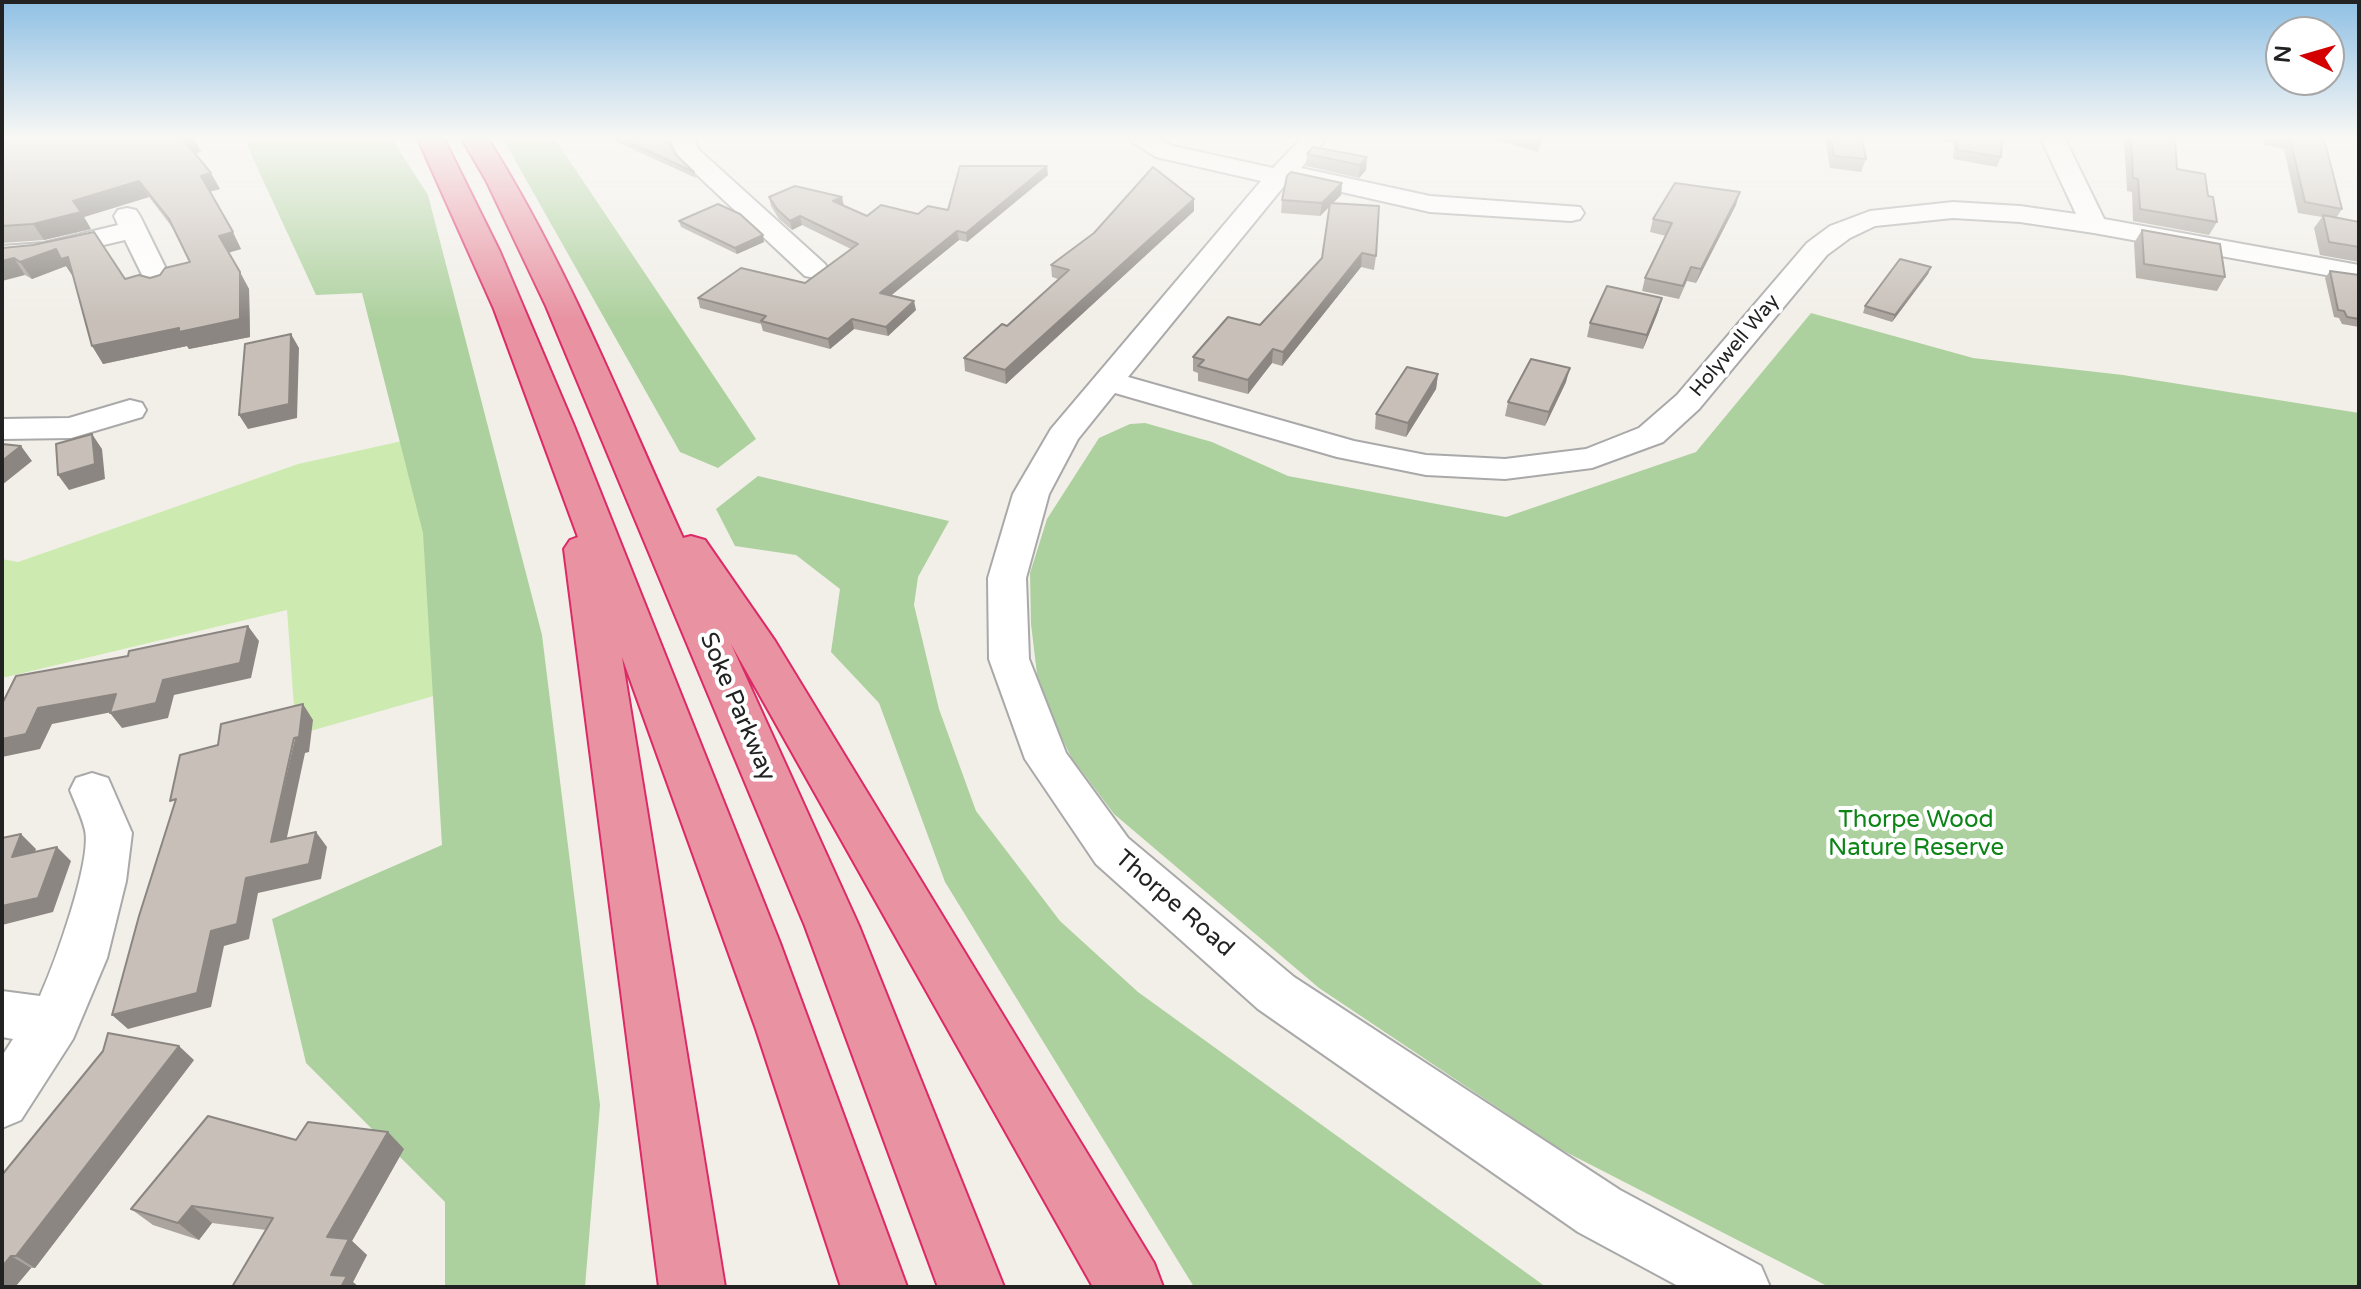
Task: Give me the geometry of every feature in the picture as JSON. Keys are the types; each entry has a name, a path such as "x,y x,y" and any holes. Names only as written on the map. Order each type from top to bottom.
{"highway":[{"path":"461,199 533,363 762,961 874,1287"},
{"name":"Soke Parkway","path":"509,199 626,450 832,926 971,1287"},
{"path":"626,450 759,652 1130,1287"},
{"path":"572,470 692,1287"}],"street":[{"path":"738,199 815,270"},
{"name":"Thorpe Road","path":"1259,199 1063,436 1031,494 1007,578 1009,659 1047,759 1112,851 1276,993 1599,1211 1740,1287"},
{"path":"1406,199 1430,204 1571,213"},
{"path":"2082,199 2094,225"},
{"name":"Holywell Way","path":"1108,381 1349,450 1426,465 1505,469 1592,458 1651,435 1688,402 1817,249 1840,232 1870,219 1953,210 2020,214 2359,273"},
{"path":"2,254 44,251 130,223 159,283"},
{"path":"2,429 71,428 130,410"},
{"path":"2,1102 55,1022 82,958 109,833 92,790"},
{"path":"2,1014 55,1022"}],"green space":[{"path":"272,199 429,199 542,635 600,1105 585,1287 445,1287 445,1202 306,1063 272,919 442,845 423,533 362,293 316,295"},
{"path":"537,199 595,199 756,439 718,468 680,452"},
{"name":"Thorpe Wood Nature Reserve","path":"1811,313 1973,358 2123,375 2359,413 2359,1287 1829,1287 1558,1148 1319,988 1114,814 1071,757 1039,691 1031,624 1030,573 1047,519 1099,438 1130,424 1145,423 1212,442 1288,476 1506,517 1696,452"},
{"path":"425,436 448,692 296,735 287,610 2,678 2,559 18,562 298,464"},
{"path":"758,476 949,521 918,577 914,605 939,709 976,811 1060,921 1138,992 1546,1287 1194,1287 945,882 879,703 831,652 840,589 796,555 735,546 716,509"}],"building":[{"path":"2,199 79,199 73,201 81,212 33,224 2,226"},
{"path":"153,199 214,199 233,232 219,236 240,272 240,319 92,346 68,257 61,259 56,249 20,262 14,258 2,261 2,248 94,232 125,279 139,275 150,278 160,275 165,268 190,262 169,219"},
{"path":"770,199 837,199 833,201 867,216 881,205 918,214 928,206 948,210 951,199 1007,199 966,233 957,231 880,293 914,301 886,327 852,319 828,339 761,321 766,316 698,298 741,268 805,283 858,244 800,216 790,221"},
{"path":"1124,199 1194,199 1005,370 964,358 1002,324 1007,326 1069,270 1051,265 1094,233"},
{"path":"1282,199 1326,199 1322,203"},
{"path":"1665,199 1736,199 1701,269 1691,267 1683,286 1645,278 1672,223 1653,219"},
{"path":"2139,199 2213,199 2217,222 2140,209"},
{"path":"2304,199 2339,199 2342,209 2305,202"},
{"path":"1330,203 1379,206 1376,256 1362,253 1283,352 1273,349 1248,380 1198,366 1204,360 1193,357 1228,317 1260,325 1322,258"},
{"path":"718,204 740,214 763,235 735,248 679,221"},
{"path":"2323,215 2359,222 2359,247 2329,242"},
{"path":"2142,230 2220,244 2225,277 2144,264"},
{"path":"1900,259 1931,267 1895,315 1865,306"},
{"path":"2330,271 2359,275 2359,319 2347,317 2344,311 2338,310"},
{"path":"1607,286 1662,298 1647,335 1590,323"},
{"path":"291,334 289,404 239,415 245,344"},
{"path":"1531,359 1570,368 1549,412 1508,402"},
{"path":"1407,367 1438,374 1408,423 1376,414"},
{"path":"92,434 95,464 58,475 56,444"},
{"path":"2,444 21,446 2,461"},
{"path":"248,626 240,663 163,680 156,703 110,713 116,694 38,708 26,734 2,739 2,704 16,676 128,656 129,651"},
{"path":"303,704 299,737 294,738 271,842 316,832 309,864 246,878 237,924 211,931 197,993 112,1015 176,799 170,801 180,755 218,745 221,724"},
{"path":"21,834 12,857 57,847 38,898 2,906 2,838"},
{"path":"108,1033 179,1046 16,1256 11,1256 2,1267 2,1175 103,1051"},
{"path":"208,1116 296,1140 308,1122 388,1132 327,1237 349,1239 331,1275 347,1276 341,1287 232,1287 273,1218 192,1206 178,1223 131,1209"}]}
